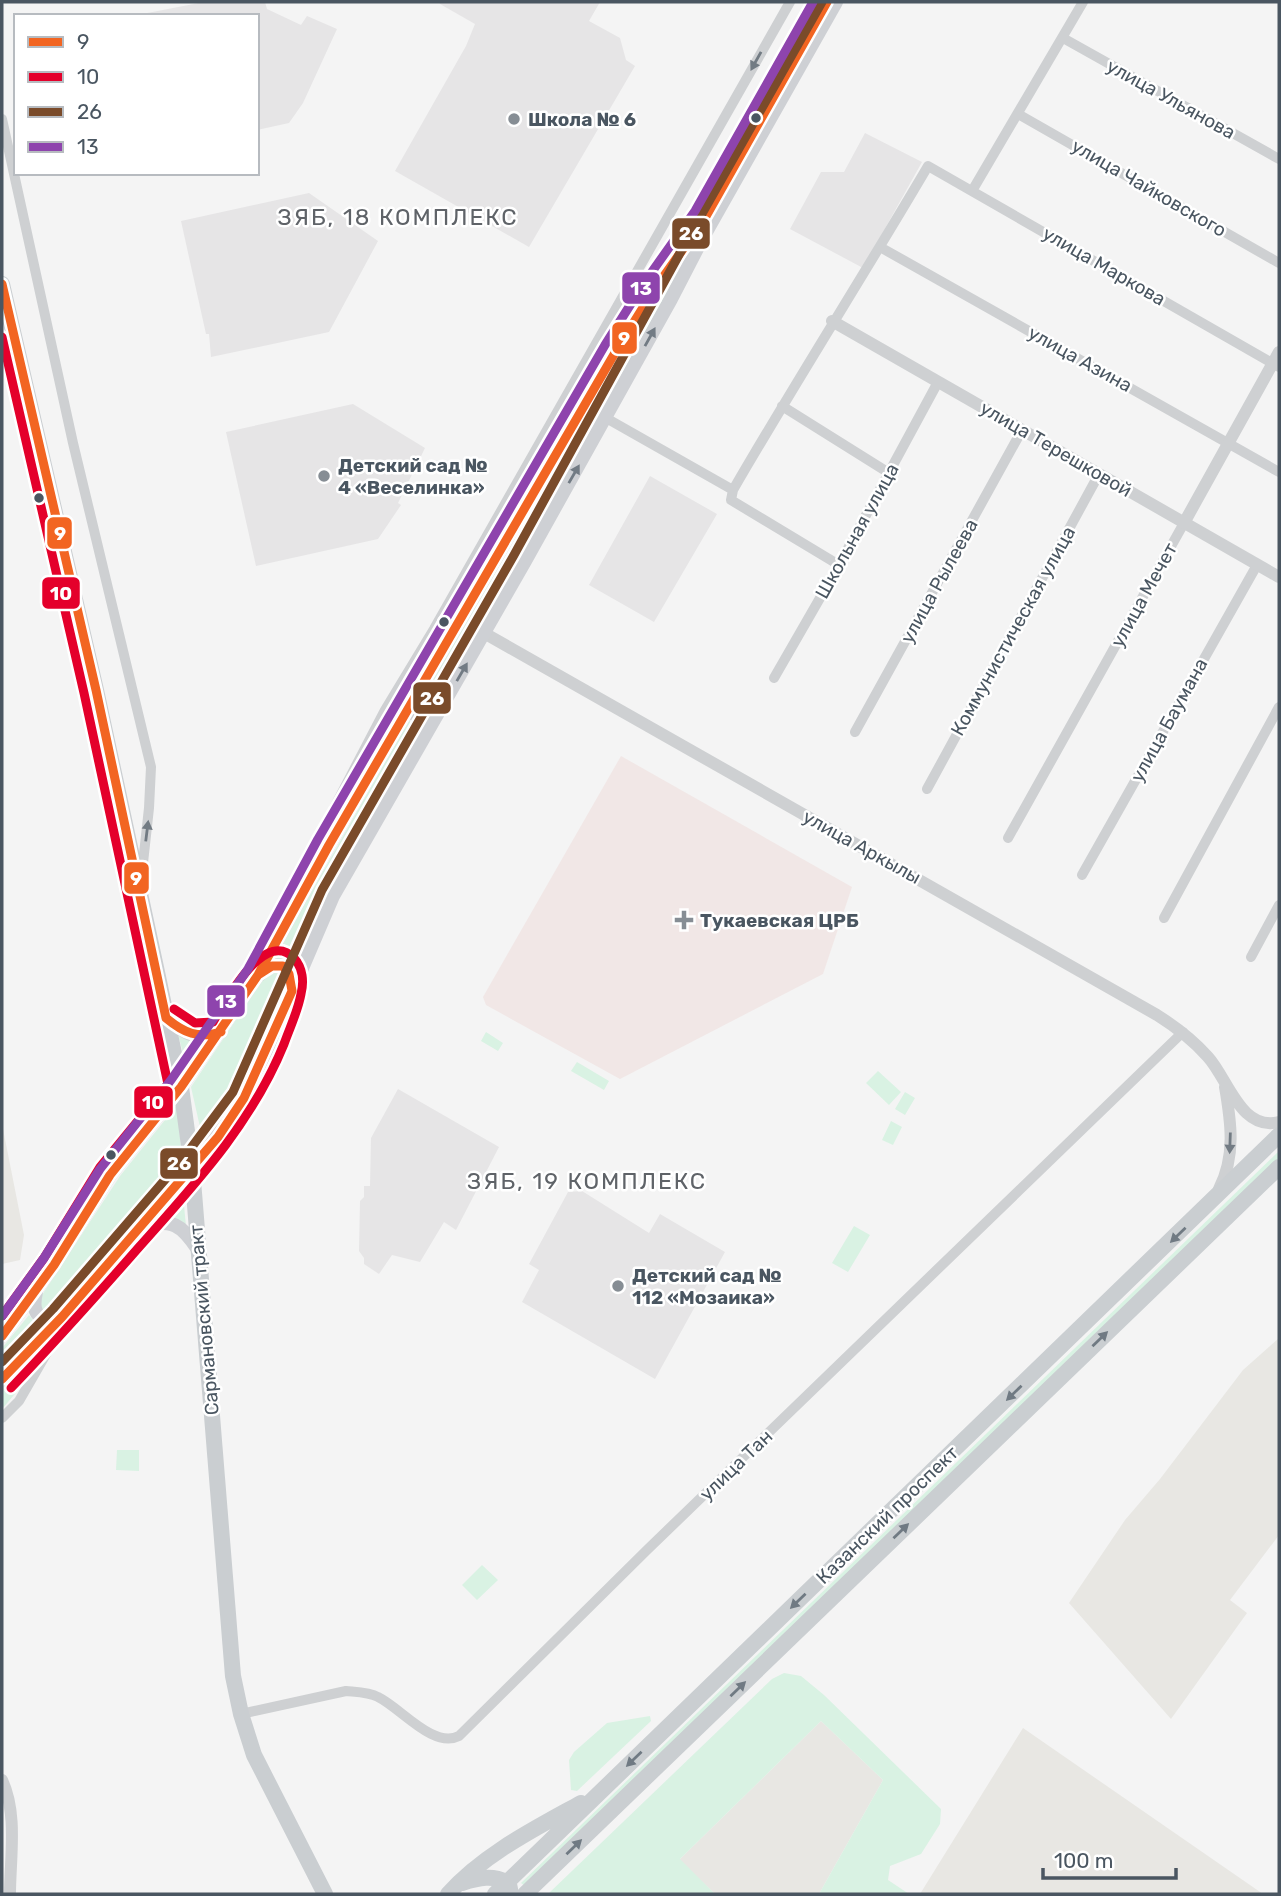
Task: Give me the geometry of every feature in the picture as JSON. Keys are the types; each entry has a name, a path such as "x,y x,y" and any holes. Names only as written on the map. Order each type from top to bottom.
{"main road":[{"path":"2,1336 36,1290 110,1175 181,1087 258,975 329,845 616,351 654,290 705,218 827,2"},
{"path":"2,1379 62,1317 192,1168 244,1098 333,896 606,418 702,239 836,2"},
{"name":"Сармановский тракт","path":"2,284 96,690 181,1087 192,1168 233,1676 241,1714 259,1766 326,1894"},
{"path":"509,534 525,533 530,537 533,547"},
{"path":"414,699 413,712 418,718 435,718"},
{"path":"258,975 274,965 282,965 289,969 292,991"},
{"path":"166,1018 193,1037 211,1036 221,1032"},
{"name":"Казанский проспект","path":"504,1890 598,1794 1279,1135"},
{"name":"Казанский проспект","path":"525,1894 1279,1167"},
{"path":"143,1224 172,1223 187,1232 197,1248"},
{"path":"36,1290 33,1303 35,1312 44,1319 62,1317"},
{"path":"452,1889 509,1843 598,1794"},
{"path":"452,1889 477,1878 500,1878 504,1890"}],"street":[{"path":"329,845 334,808 385,710 790,2"},
{"path":"972,191 1083,2"},
{"name":"улица Ульянова","path":"1063,38 1279,159"},
{"name":"улица Чайковского","path":"1018,114 1279,263"},
{"path":"2,119 14,174"},
{"name":"улица Маркова","path":"880,247 928,166 1277,361"},
{"path":"14,175 73,443 151,766 140,895"},
{"path":"732,495 832,321 880,247"},
{"name":"улица Азина","path":"880,247 1279,472"},
{"name":"улица Терешковой","path":"832,321 1279,578"},
{"name":"улица Мечет","path":"1008,838 1228,443 1277,361"},
{"name":"Школьная улица","path":"774,678 938,382"},
{"path":"782,406 889,472"},
{"path":"606,418 732,495 839,565"},
{"name":"улица Рылеева","path":"855,732 1022,430"},
{"name":"Коммунистическая улица","path":"927,789 1098,474"},
{"path":"520,477 522,513"},
{"name":"улица Баумана","path":"1082,876 1257,565"},
{"name":"улица Аркылы","path":"484,634 936,888 1183,1032 1210,1059 1241,1109 1255,1121 1279,1122"},
{"path":"409,670 439,656"},
{"path":"1164,918 1279,706"},
{"path":"1251,957 1279,905"},
{"name":"улица Тан","path":"241,1714 346,1691 360,1692 377,1696 439,1738 452,1739 459,1736 648,1549 1183,1032"},
{"path":"1211,1203 1227,1173 1231,1147 1230,1117 1224,1080"},
{"path":"2,1418 19,1401 78,1298"},
{"path":"2,1321 26,1303"},
{"path":"2,1407 19,1401"},
{"path":"2,1780 11,1814 10,1894"}],"shaded area":[{"path":"204,2 265,2 267,9 301,25 307,16 337,29 303,103 289,123 259,130 259,14 142,14"},
{"name":"Школа № 6","path":"439,2 600,2 589,21 620,38 626,60 635,66 529,247 395,171 466,46 475,24"},
{"path":"865,133 922,162 863,268 790,229 821,172 844,172"},
{"path":"309,193 378,241 329,332 211,357 209,334 206,334 181,221"},
{"name":"Детский сад № 4 «Веселинка»","path":"353,404 425,448 398,503 401,505 378,539 256,566 226,432"},
{"path":"650,476 717,514 654,622 589,585"},
{"name":"Тукаевская ЦРБ","path":"621,756 852,887 823,974 620,1079 486,1005 483,997"},
{"path":"398,1089 499,1147 456,1230 444,1222 420,1262 392,1255 379,1274 364,1264 364,1258 359,1251 360,1201 364,1197 364,1186 370,1186 371,1138"},
{"path":"2,1124 24,1235 20,1260 2,1264"},
{"name":"Детский сад № 112 «Мозаика»","path":"582,1191 649,1233 660,1214 725,1252 655,1379 522,1302 539,1270 529,1264 568,1192"},
{"path":"1279,1338 1279,1535 1230,1600 1247,1613 1171,1719 1069,1603 1125,1520 1160,1479 1243,1370"},
{"path":"821,1721 883,1780 819,1894 715,1894 679,1860"},
{"path":"1023,1728 1263,1894 920,1894"}],"green space":[{"path":"703,232 532,533 529,527 520,526 638,321"},
{"path":"521,537 525,546 429,713 420,712 418,703 514,538"},
{"path":"409,720 414,726 421,727 327,895 292,967 274,958"},
{"path":"276,971 284,980 282,993 230,1109 204,1145 191,1087 264,978"},
{"path":"486,1032 503,1043 498,1051 481,1041"},
{"path":"178,1034 208,1041 188,1072"},
{"path":"577,1062 609,1081 604,1090 571,1071"},
{"path":"878,1071 901,1092 889,1105 866,1083"},
{"path":"905,1092 915,1098 905,1115 895,1109"},
{"path":"177,1105 183,1170 57,1316 38,1308 42,1295 120,1176"},
{"path":"891,1121 902,1127 893,1145 882,1140"},
{"path":"1279,1151 1279,1158 525,1886 521,1883"},
{"path":"182,1185 186,1226 153,1218"},
{"path":"854,1226 870,1235 848,1272 832,1263"},
{"path":"29,1315 36,1324 47,1327 2,1375 2,1348"},
{"path":"44,1344 20,1388 2,1409 2,1386"},
{"path":"117,1450 139,1450 139,1471 116,1470"},
{"path":"482,1565 498,1580 477,1600 462,1585"},
{"path":"784,1673 801,1676 824,1695 941,1809 940,1824 921,1854 890,1866 888,1880 909,1894 819,1894 883,1780 821,1721 680,1859 715,1894 548,1894 772,1679"},
{"path":"650,1716 651,1721 577,1791 571,1790 569,1760 574,1752 607,1723"}],"transit line":[{"name":"13","path":"2,1316 44,1258 100,1169 171,1080 248,969 318,839 605,345 644,283 695,211 813,2"},
{"name":"26","path":"2,1362 53,1309 182,1160 233,1092 322,890 514,555 822,2"},
{"name":"9","path":"2,1336 54,1265 110,1175 181,1087 258,975 329,845 616,351 654,290 705,218 827,2"},
{"name":"9","path":"2,284 96,690 166,1018 179,1028 198,1035 221,1032"},
{"name":"10","path":"2,337 84,693 168,1084 100,1167 44,1258 2,1316"},
{"name":"10","path":"11,1388 182,1199 239,1126 271,1073 284,1044 300,1000 301,971 294,958 282,951 270,952 247,971 213,1022 195,1023 174,1009"},
{"name":"9","path":"2,1379 62,1317 218,1137 244,1098 292,991 289,974 283,966 272,966 258,975"}],"place":[{"name":"Школа № 6","path":"514,119"},
{"name":"Детский сад № 4 «Веселинка»","path":"324,476"},
{"name":"Тукаевская ЦРБ","path":"684,920"},
{"name":"Детский сад № 112 «Мозаика»","path":"618,1286"}],"district":[{"name":"ЗЯБ, 18 КОМПЛЕКС","path":"398,217"},
{"name":"ЗЯБ, 19 КОМПЛЕКС","path":"587,1181"}]}
